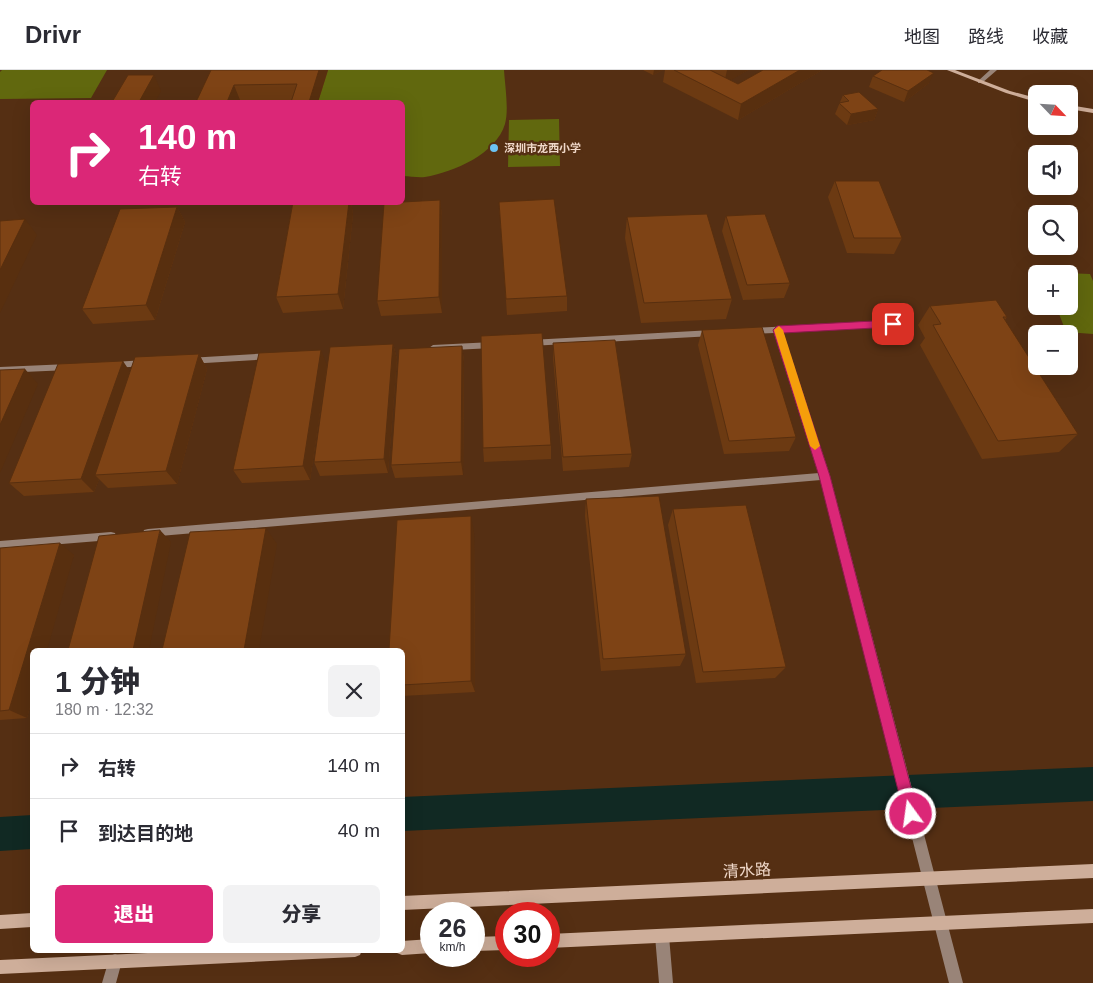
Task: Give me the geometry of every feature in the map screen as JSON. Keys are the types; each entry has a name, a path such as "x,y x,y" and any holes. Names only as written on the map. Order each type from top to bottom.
{"street":[{"path":"950,70 1028,97"},
{"path":"980,82 994,70"},
{"path":"1078,108 1093,111"},
{"path":"737,332 893,324"},
{"path":"777,330 824,476 956,983"},
{"path":"518,343 727,332"},
{"path":"428,348 498,344"},
{"path":"179,361 279,356"},
{"path":"100,365 159,362"},
{"path":"0,370 80,366"},
{"path":"139,533 824,476"},
{"path":"0,545 119,535"},
{"name":"清水路","path":"405,903 927,874 1093,871"},
{"path":"560,941 1093,916"},
{"path":"0,922 30,920"},
{"path":"662,936 666,983"},
{"path":"405,948 420,947"},
{"path":"0,967 290,953"},
{"path":"109,983 115,961"}],"green space":[{"path":"2,70 107,70 91,98 0,99 0,72"},
{"path":"324,70 504,70 507,105 505,124 500,135 483,153 448,171 420,177 405,176 405,100 315,100"},
{"path":"559,119 560,166 508,167 509,120"},
{"path":"1078,274 1090,274 1093,281 1093,334 1078,333 1078,325 1063,325 1059,315 1078,315"}],"building":[{"path":"211,70 319,70 310,100 292,100 297,84 234,85 228,100 197,100"},
{"path":"674,70 710,70 738,84 763,70 800,70 741,104"},
{"path":"882,70 927,70 934,73 908,91 873,76"},
{"path":"128,75 154,75 140,100 113,100"},
{"path":"859,92 878,109 851,114 839,103 849,101 843,95"},
{"path":"835,181 879,181 902,238 854,238"},
{"path":"554,199 567,296 506,299 499,202"},
{"path":"440,200 439,297 377,301 384,205 405,205 405,202"},
{"path":"292,205 349,205 338,294 276,297"},
{"path":"177,207 146,305 82,309 120,209"},
{"path":"707,214 732,299 644,303 627,217"},
{"path":"765,214 790,283 747,285 726,216"},
{"path":"25,219 0,270 0,221"},
{"path":"996,300 1007,317 1003,317 1028,356 1028,375 1040,375 1078,434 998,441 933,325 941,324 930,306"},
{"path":"762,327 796,437 729,441 702,330"},
{"path":"542,333 551,445 483,448 481,336"},
{"path":"615,340 632,454 563,457 553,343"},
{"path":"393,344 384,459 314,462 330,347"},
{"path":"462,346 461,462 391,465 399,349"},
{"path":"321,350 303,466 233,470 259,353"},
{"path":"199,354 166,471 95,475 135,357"},
{"path":"123,361 81,479 9,483 58,364"},
{"path":"25,369 0,425 0,370"},
{"path":"659,496 686,654 603,659 586,499"},
{"path":"746,505 786,667 703,672 673,509"},
{"path":"471,516 471,681 405,685 405,648 389,648 397,520"},
{"path":"266,528 244,648 162,648 190,532"},
{"path":"160,530 133,648 69,648 99,536"},
{"path":"60,543 9,710 0,711 0,548"}],"waterway":[{"path":"405,814 1093,784"},
{"path":"0,834 30,832"}],"slow traffic":[{"path":"779,330 777,330 815,446"}],"place":[{"name":"深圳市龙西小学","path":"494,148"}],"route":[{"path":"893,324 777,330 824,476 911,814"}]}
